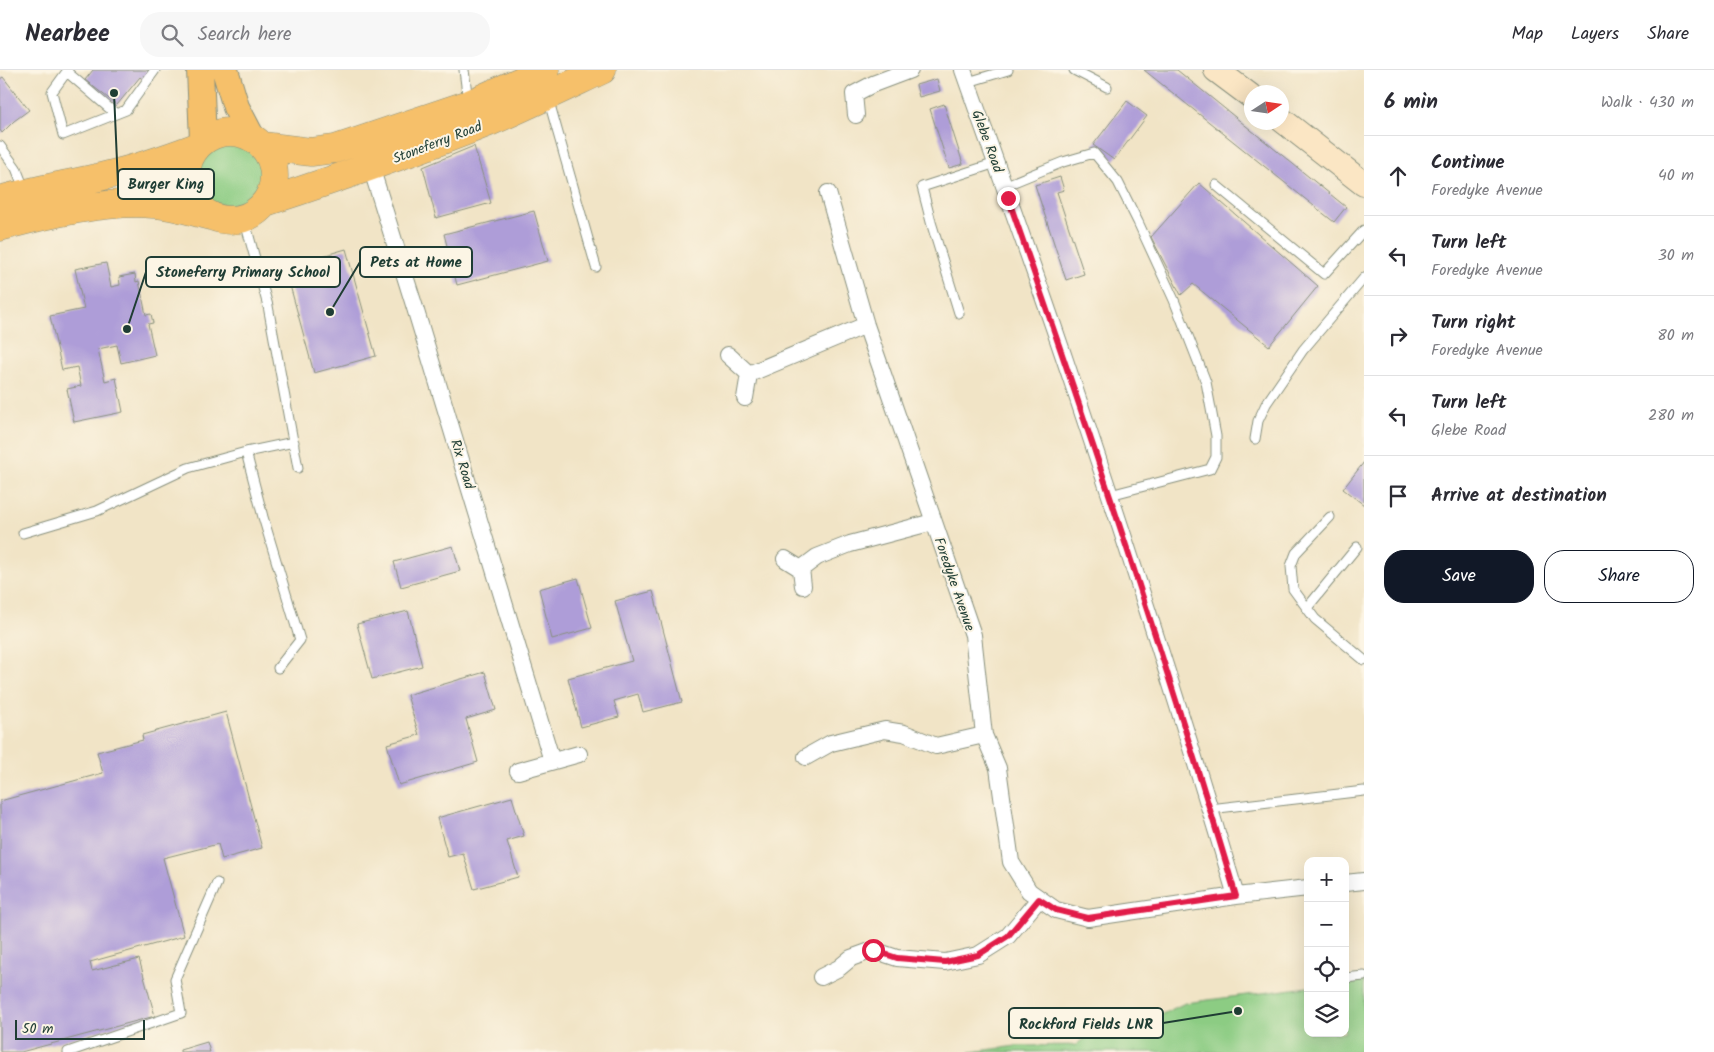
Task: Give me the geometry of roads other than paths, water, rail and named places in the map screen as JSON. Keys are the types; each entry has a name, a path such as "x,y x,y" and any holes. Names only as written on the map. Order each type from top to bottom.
{"highway":[{"name":"Stoneferry Road","path":"257,141 311,152 336,149 469,104 602,70"},
{"name":"Stoneferry Road","path":"266,202 370,167 494,120 546,83"},
{"path":"0,227 32,218 118,203 174,206 227,220 244,218 256,212 266,202 272,189 274,174 271,159 257,141 240,132 227,131 214,134 168,157 108,175 12,196"},
{"path":"199,143 189,158 185,171 186,184 190,197 199,208 210,216"}],"main road":[{"path":"199,143 200,70"},
{"path":"225,70 236,107 257,141"},
{"path":"1216,70 1244,91"},
{"path":"1289,125 1364,184"}],"street":[{"path":"856,115 854,94 872,84 910,70"},
{"name":"Glebe Road","path":"965,76 1110,495 1236,896"},
{"name":"Rix Road","path":"370,167 415,308 552,761"},
{"name":"Foredyke Avenue","path":"828,193 866,325 933,522 974,635 984,735 998,768 1012,862 1029,891 1056,910 1088,918 1236,896 1304,888"},
{"path":"749,374 866,325"},
{"path":"728,355 749,374"},
{"path":"745,398 749,374"},
{"name":"Foredyke Avenue","path":"801,568 817,557 850,544 933,522"},
{"path":"785,558 801,568 803,586"},
{"path":"806,757 831,743 885,730 904,733 936,746 984,735"},
{"path":"518,771 579,754"},
{"path":"1349,883 1364,881"},
{"path":"821,977 839,968 851,958 873,950 897,958 945,962 978,955 1008,936 1039,899"}],"lane":[{"path":"116,114 68,71 52,92 63,135 116,114 126,110 155,70"},
{"path":"464,70 469,104"},
{"path":"965,76 1008,70"},
{"path":"1074,70 1107,87"},
{"path":"546,83 596,268"},
{"path":"0,146 16,168 12,196"},
{"path":"1004,186 1063,162 1094,153 1118,182 1138,222 1177,308 1206,382 1216,436 1216,457 1210,469 1110,495"},
{"path":"959,313 922,187 996,163"},
{"path":"1216,185 1324,274 1364,230"},
{"path":"244,218 268,306 298,468"},
{"path":"1255,439 1258,421 1266,404 1303,350 1364,278"},
{"path":"23,533 97,511 188,468 246,452 294,442"},
{"path":"246,452 263,517 300,640 278,668"},
{"path":"1330,517 1296,553 1291,566 1293,590 1315,619 1364,660"},
{"path":"1307,608 1357,547"},
{"path":"1210,809 1364,791"},
{"path":"68,1052 180,1013 175,979 217,883"},
{"path":"1349,978 1364,976"}],"place":[{"name":"Burger King","path":"114,93"},
{"name":"Pets at Home","path":"330,312"},
{"name":"Stoneferry Primary School","path":"127,329"},
{"name":"Rockford Fields LNR","path":"1238,1011"}]}
